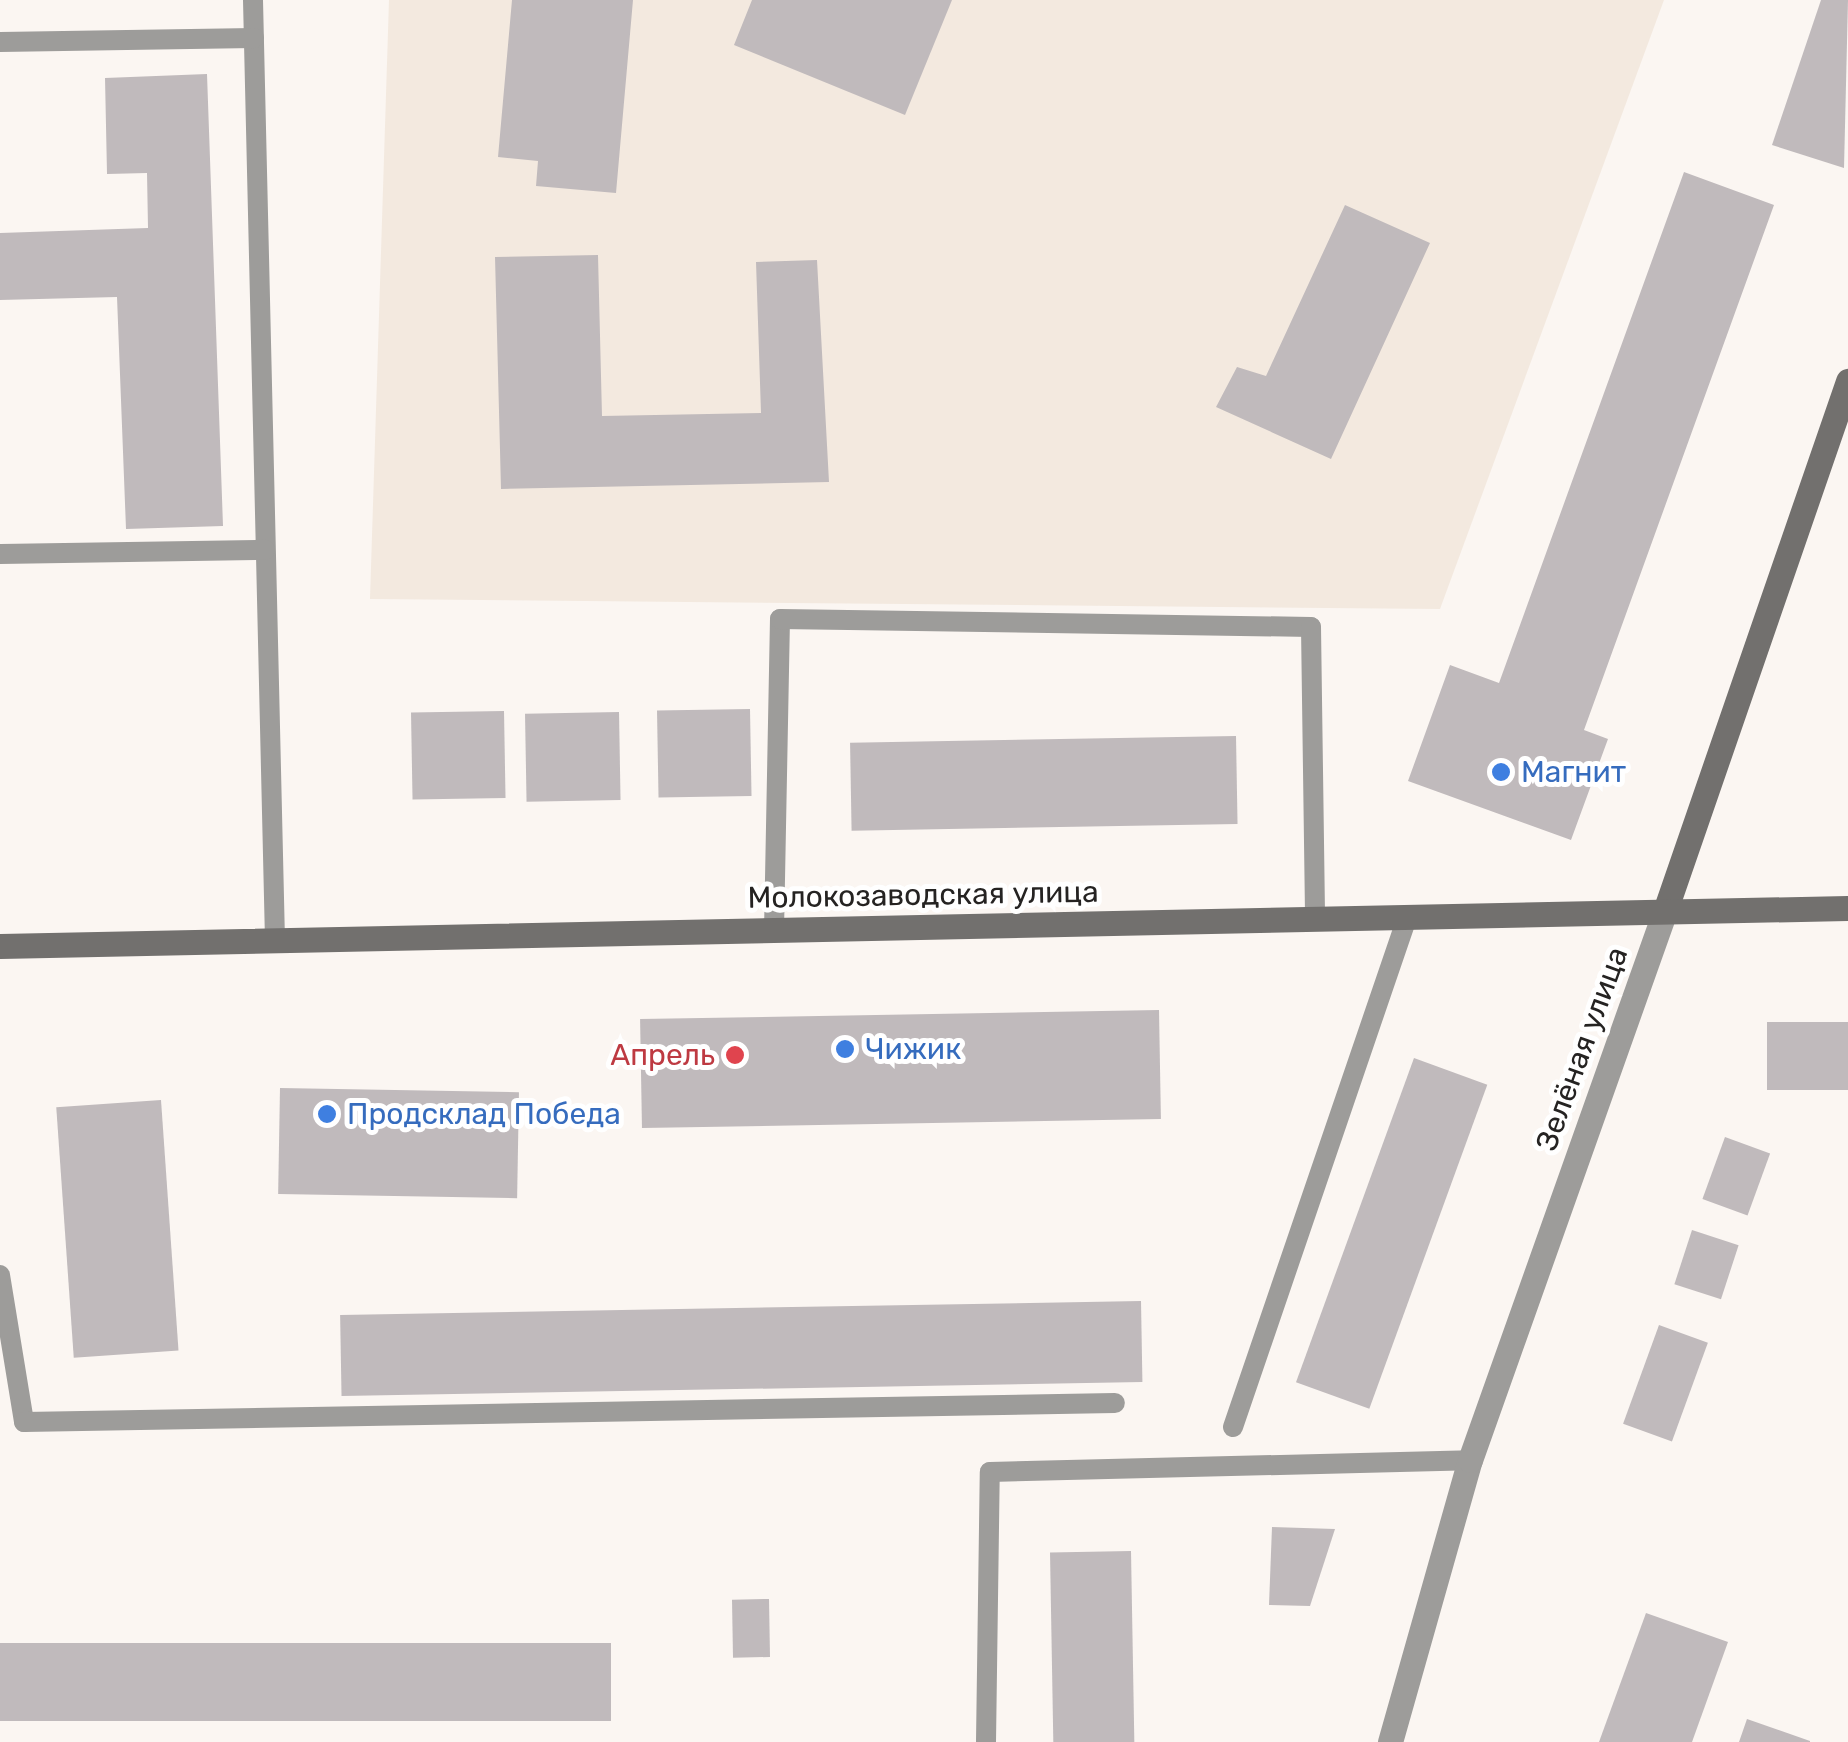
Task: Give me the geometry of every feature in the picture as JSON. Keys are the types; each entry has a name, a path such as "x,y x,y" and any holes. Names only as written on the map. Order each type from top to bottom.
{"street":[{"name":"Зелёная улица","path":"1390,1742 1470,1460 1666,912 1848,381"},
{"name":"Молокозаводская улица","path":"0,946 1848,908"}],"lane":[{"path":"253,0 275,941"},
{"path":"0,42 254,38"},
{"path":"0,554 266,550"},
{"path":"774,930 780,619 1311,627 1314,919"},
{"path":"1233,1426 1408,916"},
{"path":"0,1275 24,1422 1115,1404"},
{"path":"986,1742 990,1472 1470,1460"}],"shaded area":[{"path":"389,0 1664,0 1440,609 370,599"}],"building":[{"path":"512,0 633,0 616,193 536,186 538,161 498,157"},
{"path":"752,0 952,0 905,115 734,45"},
{"path":"1821,0 1848,0 1844,168 1772,145"},
{"path":"207,74 223,526 126,529 117,297 0,300 0,233 148,228 147,173 107,174 105,78"},
{"path":"1684,172 1774,205 1584,730 1608,739 1571,840 1408,781 1450,665 1499,683"},
{"path":"1345,205 1430,243 1331,459 1216,407 1237,367 1266,376"},
{"path":"598,255 602,416 761,413 756,262 817,260 829,482 501,489 495,257"},
{"path":"750,709 752,796 659,798 657,711"},
{"path":"504,711 506,798 413,800 411,713"},
{"path":"619,712 621,800 527,802 525,714"},
{"path":"1236,736 1238,824 852,831 850,743"},
{"path":"1159,1010 1161,1119 642,1128 640,1019"},
{"path":"1767,1022 1848,1022 1848,1090 1767,1090"},
{"path":"1414,1058 1487,1085 1369,1409 1296,1382"},
{"path":"280,1088 519,1092 517,1198 278,1194"},
{"path":"161,1100 179,1350 74,1358 56,1107"},
{"path":"1725,1137 1770,1153 1748,1215 1702,1199"},
{"path":"1692,1230 1739,1245 1721,1299 1674,1284"},
{"path":"1141,1301 1142,1382 342,1396 340,1315"},
{"path":"1659,1325 1708,1343 1672,1441 1623,1424"},
{"path":"1272,1527 1335,1529 1310,1606 1269,1605"},
{"path":"1131,1551 1134,1742 1053,1742 1050,1552"},
{"path":"769,1599 770,1657 733,1658 732,1600"},
{"path":"1646,1613 1728,1642 1692,1742 1599,1742"},
{"path":"0,1643 611,1643 611,1721 0,1721"},
{"path":"1747,1719 1810,1741 1810,1742 1739,1742"}],"place":[{"name":"Магнит","path":"1501,772"},
{"name":"Чижик","path":"845,1049"},
{"name":"Апрель","path":"735,1055"},
{"name":"Продсклад Победа","path":"327,1114"}]}
